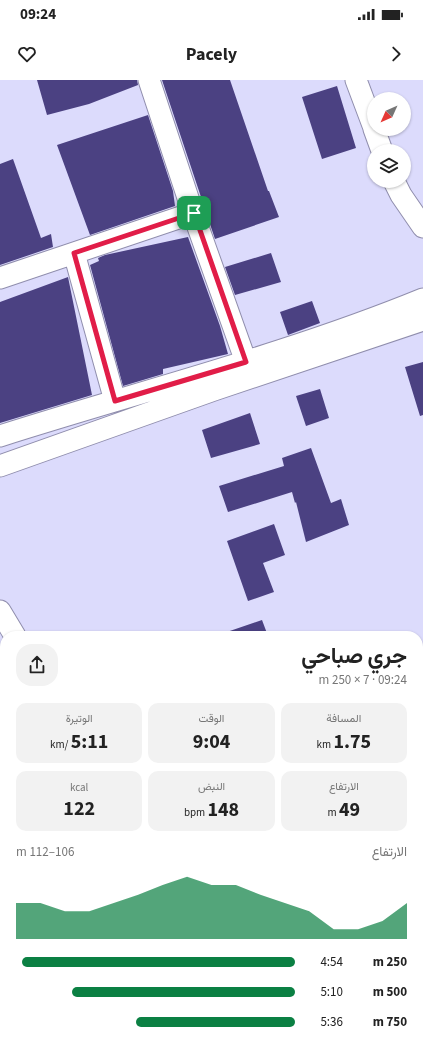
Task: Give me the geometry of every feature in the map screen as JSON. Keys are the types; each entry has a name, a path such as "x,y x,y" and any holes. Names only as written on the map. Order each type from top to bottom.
{"street":[{"path":"149,80 246,362"},
{"path":"356,80 367,110"},
{"path":"398,188 423,228"},
{"path":"0,278 194,213"},
{"path":"74,253 115,401"},
{"path":"0,436 246,362 423,299"},
{"path":"0,466 214,390 423,320"},
{"path":"0,611 12,631"}],"building":[{"path":"37,80 137,80 138,85 89,104 47,115"},
{"path":"162,80 230,80 268,191 279,217 215,239"},
{"path":"337,86 356,148 322,159 302,97"},
{"path":"148,115 173,191 175,206 90,235 57,145"},
{"path":"13,159 41,238 51,234 53,247 0,265 0,164"},
{"path":"188,237 220,326 228,354 163,369 163,374 123,386 90,265 99,261 98,258 105,255"},
{"path":"271,253 281,282 235,295 225,267"},
{"path":"68,277 92,395 0,423 0,302"},
{"path":"312,301 320,323 288,335 280,312"},
{"path":"423,362 423,415 420,416 405,367"},
{"path":"320,389 329,418 306,426 296,396"},
{"path":"250,413 260,444 211,458 202,430"},
{"path":"311,448 331,503 341,499 349,525 306,542 292,492 228,512 219,486 284,466 282,458"},
{"path":"274,524 285,555 263,563 274,592 248,601 227,541"},
{"path":"262,620 266,631 230,631"}],"route":[{"path":"194,213 246,362 115,401 74,253 194,213"}]}
